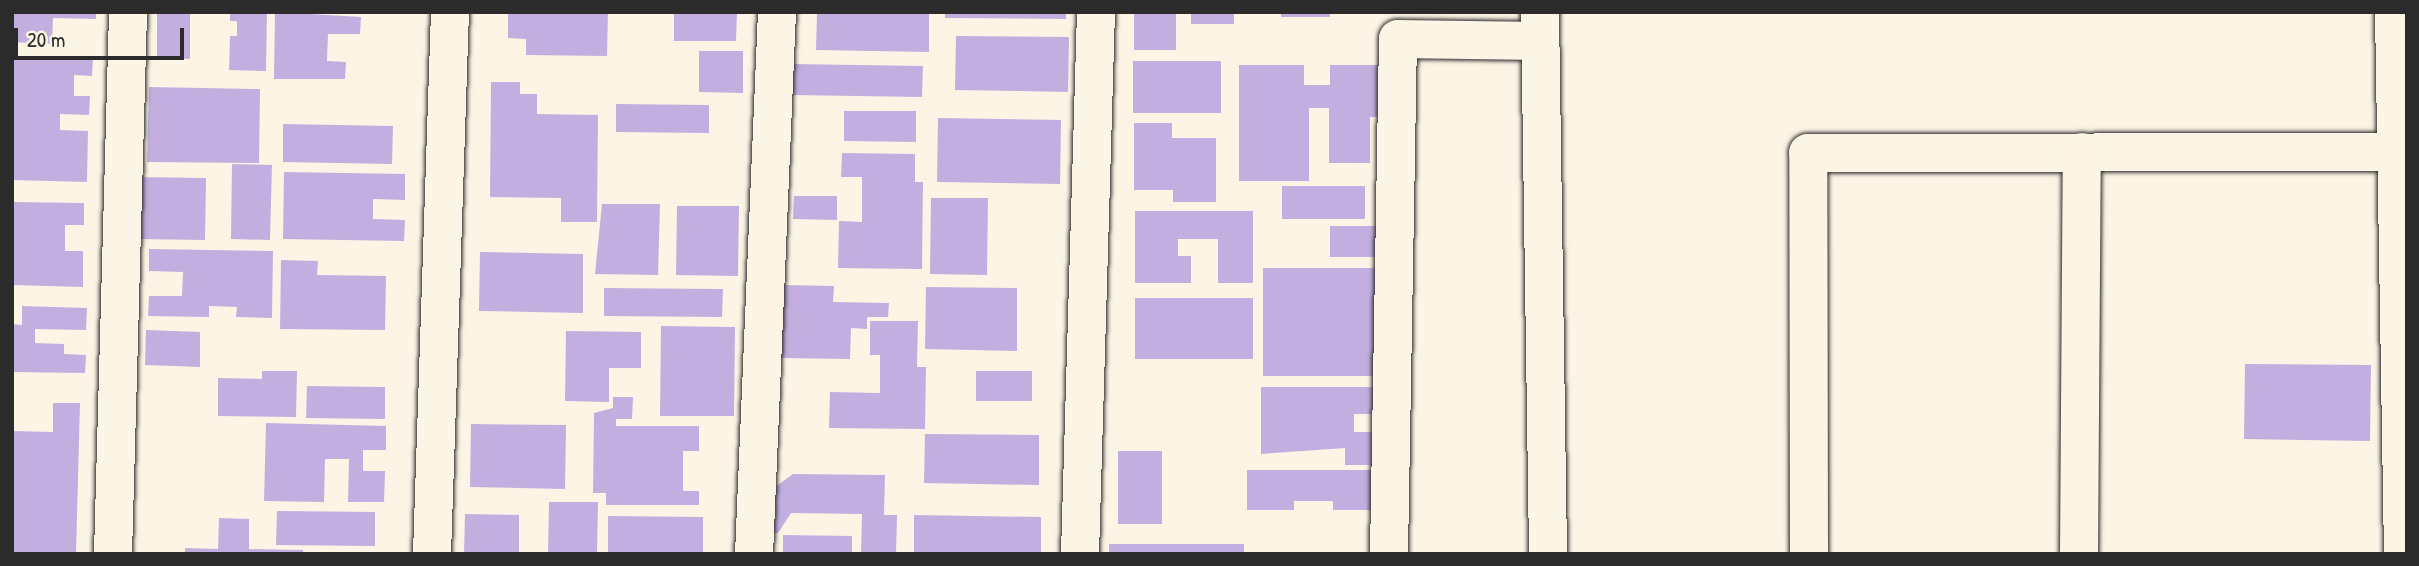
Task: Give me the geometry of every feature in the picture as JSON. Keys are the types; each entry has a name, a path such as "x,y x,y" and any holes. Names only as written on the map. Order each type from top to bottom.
{"street":[{"path":"113,554 128,12"},
{"path":"432,554 450,12"},
{"path":"754,554 776,12"},
{"path":"1080,554 1096,12"},
{"path":"2394,12 2401,152 2403,554"},
{"path":"1389,554 1398,39 1540,27 1548,554"},
{"path":"2079,554 2082,152"},
{"path":"1809,554 1808,153 2401,152"}],"building":[{"path":"12,12 96,12 96,19 53,18 52,44 12,42"},
{"path":"157,12 190,12 190,59 157,58"},
{"path":"230,12 267,12 266,71 229,70 230,36 237,36 237,21 230,21"},
{"path":"275,12 361,17 360,34 328,34 327,61 346,62 345,79 274,79"},
{"path":"508,12 608,12 607,56 526,55 526,39 508,38"},
{"path":"674,12 737,12 736,41 674,41"},
{"path":"817,12 929,12 929,52 816,50"},
{"path":"945,12 1066,12 1066,19 945,18"},
{"path":"1134,12 1176,12 1176,50 1134,50"},
{"path":"1191,12 1234,12 1234,24 1191,24"},
{"path":"1281,12 1330,12 1330,17 1281,17"},
{"path":"956,36 1069,37 1068,92 955,90"},
{"path":"699,51 743,51 743,93 699,92"},
{"path":"13,56 93,58 92,76 74,75 74,96 90,96 89,115 60,114 60,130 88,131 87,182 12,180"},
{"path":"1133,61 1221,61 1221,113 1133,113"},
{"path":"793,64 923,66 922,97 792,95"},
{"path":"1239,65 1304,65 1304,85 1330,85 1330,65 1390,65 1390,117 1370,117 1370,163 1329,163 1329,108 1309,108 1309,181 1239,181"},
{"path":"491,82 520,82 520,94 537,94 537,114 598,115 597,222 561,222 561,198 490,197"},
{"path":"149,87 260,89 259,163 147,162"},
{"path":"616,104 709,105 709,133 616,132"},
{"path":"844,111 916,111 916,142 844,141"},
{"path":"938,118 1061,120 1060,184 937,182"},
{"path":"1134,123 1172,123 1172,138 1216,138 1216,202 1173,202 1173,190 1134,190"},
{"path":"283,124 393,126 392,164 283,162"},
{"path":"842,153 915,154 915,182 923,182 922,269 838,268 839,221 862,222 862,177 841,177"},
{"path":"232,164 272,165 270,240 231,239"},
{"path":"284,172 405,174 405,200 373,199 373,219 405,220 404,241 283,239"},
{"path":"135,177 206,178 205,240 134,239"},
{"path":"1282,186 1365,186 1365,219 1282,219"},
{"path":"794,196 837,196 837,220 793,219"},
{"path":"931,198 988,198 987,275 930,274"},
{"path":"12,202 84,203 84,225 65,225 65,251 83,251 83,287 12,285"},
{"path":"602,204 660,204 658,275 595,274"},
{"path":"677,206 739,206 738,276 676,275"},
{"path":"1135,211 1253,211 1253,283 1218,283 1218,239 1178,239 1178,256 1191,256 1191,283 1135,283"},
{"path":"1330,226 1379,226 1379,257 1330,257"},
{"path":"149,249 273,251 272,318 236,317 237,307 209,306 209,317 148,316 149,296 182,296 183,272 149,271"},
{"path":"480,252 583,254 583,313 479,311"},
{"path":"281,260 318,261 317,275 386,276 385,330 280,329"},
{"path":"1263,268 1385,268 1385,376 1263,376"},
{"path":"782,285 834,286 833,302 889,303 888,317 867,317 867,329 851,328 850,359 781,358"},
{"path":"926,287 1017,288 1017,351 925,349"},
{"path":"604,288 723,289 722,317 604,316"},
{"path":"1135,298 1253,298 1253,359 1135,359"},
{"path":"22,306 87,308 86,330 35,329 35,343 64,344 64,354 86,355 85,373 12,372 12,324 22,325"},
{"path":"870,321 918,321 917,367 926,367 925,429 829,428 830,392 880,393 880,355 870,355"},
{"path":"661,326 735,327 734,416 660,416"},
{"path":"146,330 200,332 200,367 145,365"},
{"path":"566,331 641,332 641,368 609,368 609,402 565,401"},
{"path":"2245,364 2371,365 2370,441 2244,439"},
{"path":"262,371 297,371 296,417 218,416 218,378 262,379"},
{"path":"976,371 1032,371 1032,401 976,401"},
{"path":"307,386 385,387 385,419 306,418"},
{"path":"1261,387 1377,387 1377,414 1354,414 1354,432 1377,432 1377,465 1345,465 1345,448 1261,454"},
{"path":"613,397 633,397 632,419 616,419 616,426 699,426 699,451 683,451 683,491 699,491 699,505 606,505 606,493 593,493 594,413 613,408"},
{"path":"53,403 80,403 76,554 12,554 12,431 53,432"},
{"path":"266,423 386,426 386,450 363,450 363,471 385,471 384,502 348,502 349,459 325,459 324,502 264,501"},
{"path":"471,424 566,425 565,489 470,487"},
{"path":"925,434 1039,435 1039,485 924,483"},
{"path":"1118,451 1162,451 1162,524 1118,524"},
{"path":"1247,470 1375,470 1375,510 1333,510 1333,501 1294,501 1294,510 1247,510"},
{"path":"793,474 885,475 884,515 897,515 896,554 861,554 862,514 791,513 778,533 760,533 760,498"},
{"path":"549,502 598,502 597,554 548,554"},
{"path":"277,511 375,512 375,546 276,545"},
{"path":"465,514 519,515 519,554 464,554"},
{"path":"914,515 1041,517 1041,554 914,554"},
{"path":"608,516 703,517 703,554 608,554"},
{"path":"219,518 249,519 249,549 303,550 303,554 185,554 185,548 218,549"},
{"path":"783,535 852,536 852,554 783,554"},
{"path":"1109,544 1244,544 1244,554 1109,554"}]}
